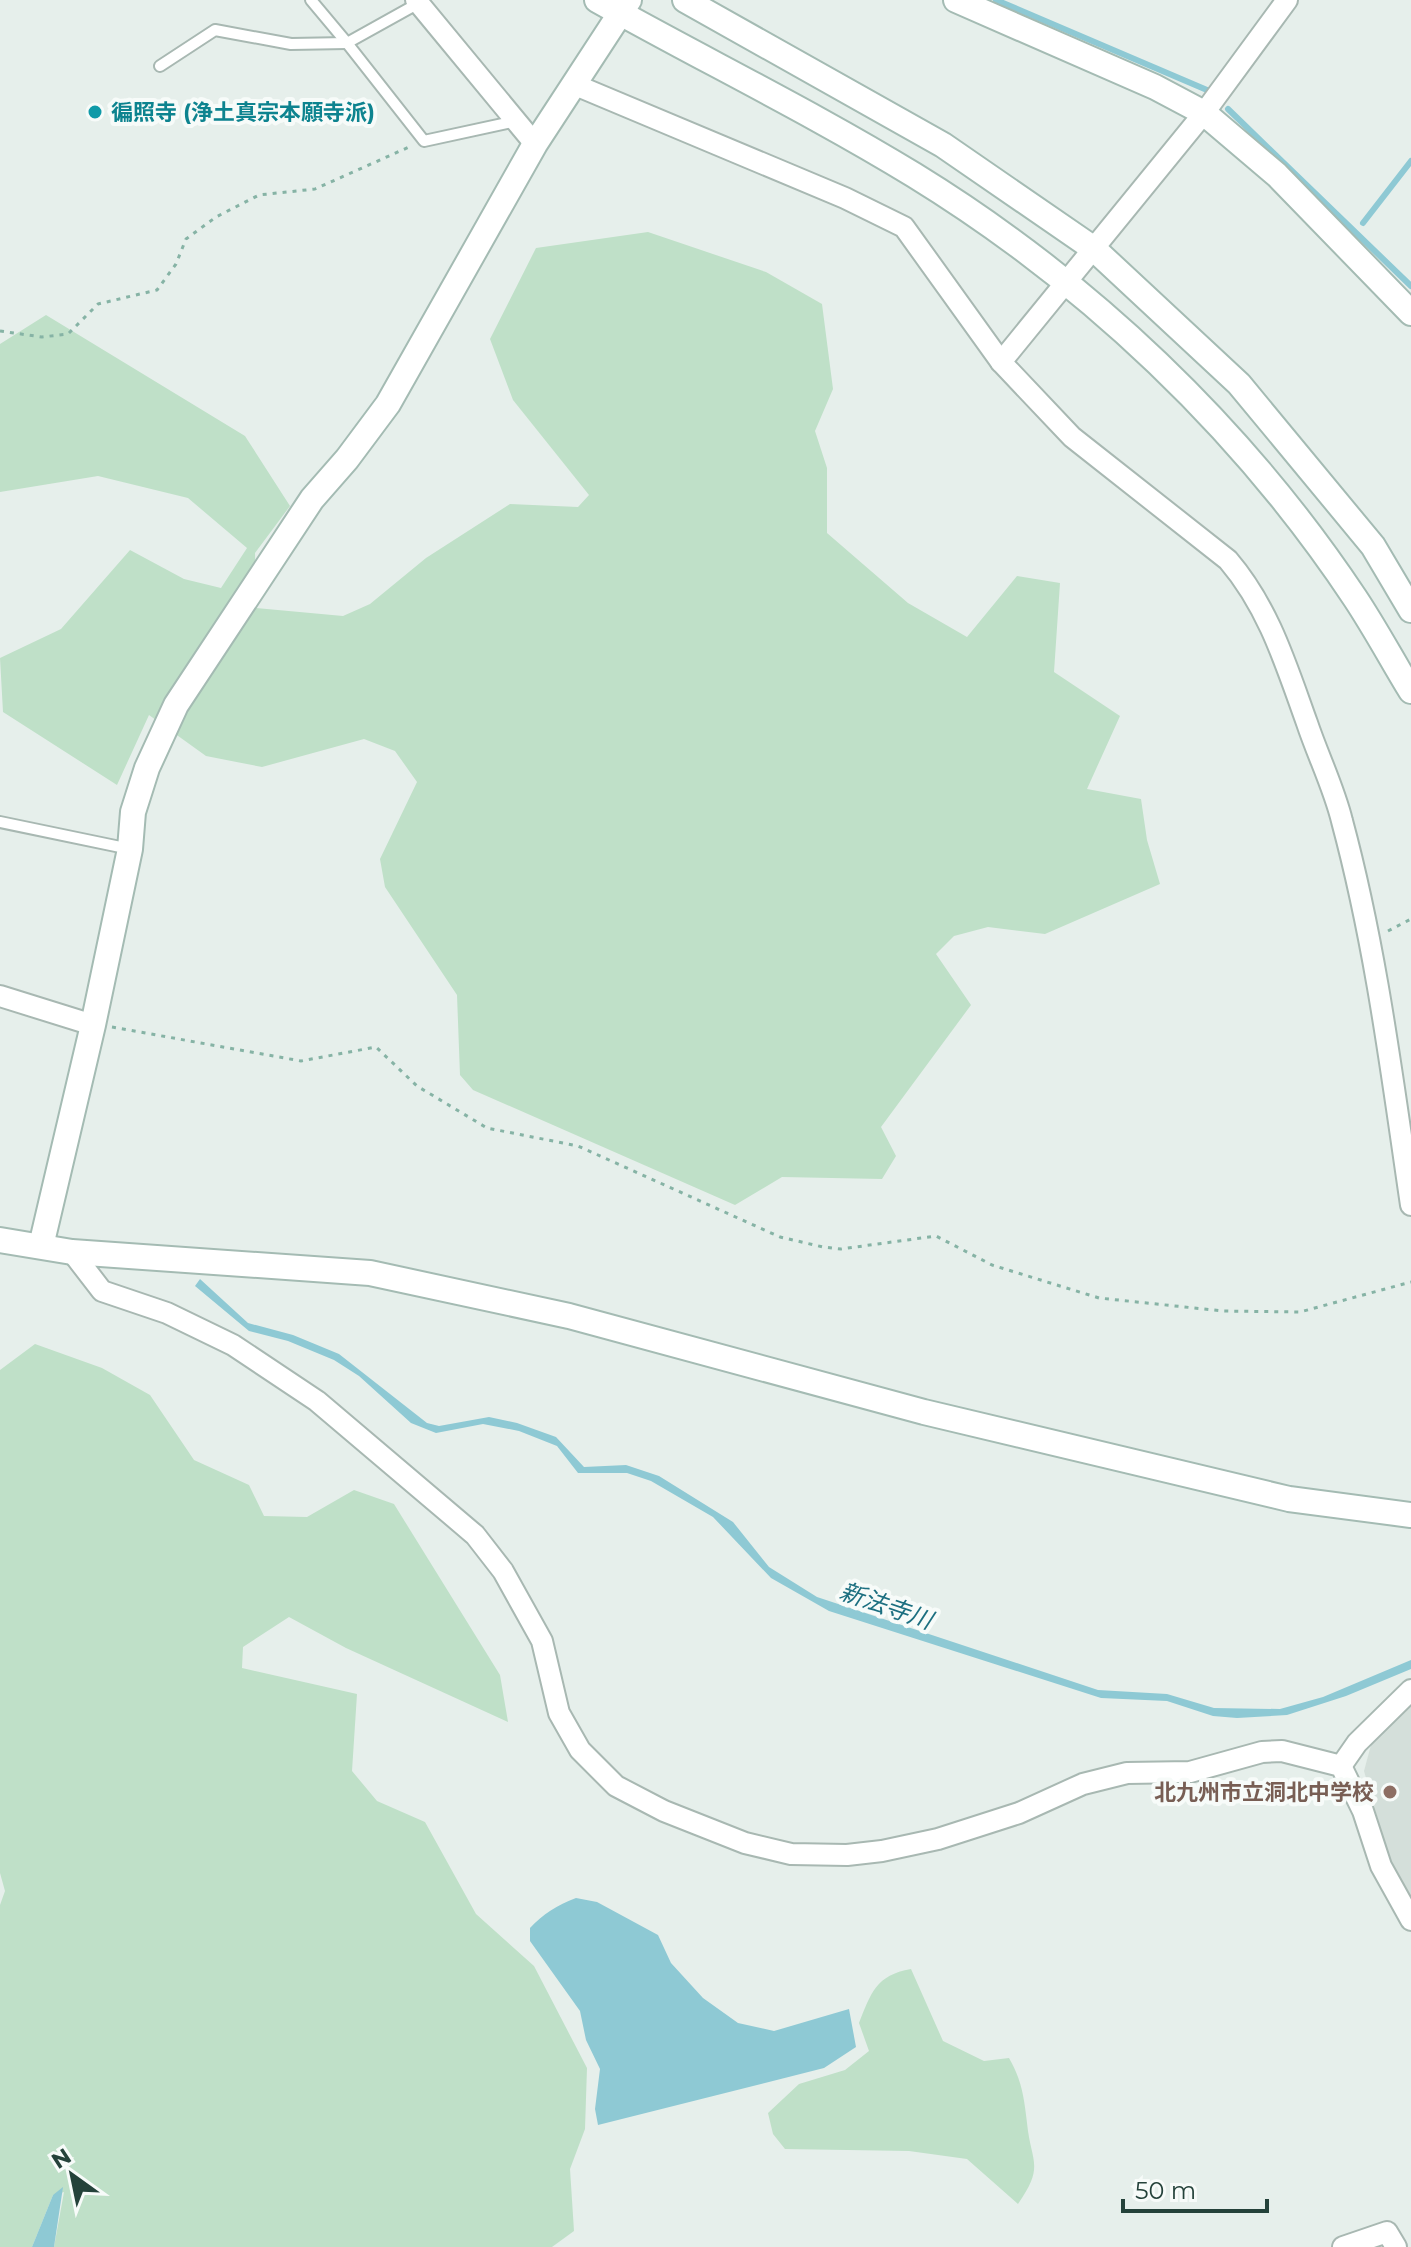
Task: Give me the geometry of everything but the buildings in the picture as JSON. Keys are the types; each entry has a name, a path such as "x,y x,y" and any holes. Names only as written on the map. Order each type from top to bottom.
{"street":[{"path":"597,0 625,6 914,175 1067,283 1187,390 1260,472 1355,597 1411,691"},
{"path":"685,0 943,145 1094,249 1239,384 1309,463 1373,546 1411,610"},
{"path":"956,0 1155,87 1204,113 1277,175 1411,313"},
{"path":"1001,362 1204,113 1287,0"},
{"path":"418,2 535,144"},
{"path":"41,1246 93,1025 130,849 133,812 147,768 176,705 312,499 388,404 535,144 625,6"},
{"path":"573,84 845,198 904,227 1001,362 1072,437 1228,560 1242,577 1261,606 1292,674 1341,817 1371,940 1411,1205"},
{"path":"0,996 93,1025"},
{"path":"0,1240 72,1252 370,1273 569,1316 924,1412 1289,1499 1411,1515"},
{"path":"72,1252 102,1291 167,1313 233,1345 317,1401 475,1535 503,1571 542,1641 559,1713 580,1750 616,1786 678,1816 761,1847 791,1854 847,1855 938,1839 1019,1813 1083,1784 1127,1773 1190,1772 1262,1752 1282,1751 1341,1766 1363,1811 1381,1866 1411,1920"},
{"path":"1341,1766 1357,1743 1411,1690"},
{"path":"1343,2247 1387,2232 1396,2247"}],"lane":[{"path":"311,0 424,141 516,121"},
{"path":"160,66 215,30 291,44 347,43 418,2"},
{"path":"0,822 130,849"}],"path":[{"path":"0,331 42,337 68,334 98,304 157,290 176,264 186,239 216,217 259,195 315,189 424,141"},
{"path":"1371,940 1411,919"},
{"path":"93,1025 301,1061 376,1047 417,1086 487,1128 578,1146 780,1237 823,1247 841,1249 936,1236 992,1265 1099,1298 1223,1311 1300,1312 1411,1282"}],"shaded area":[{"name":"北九州市立洞北中学校","path":"1411,1697 1411,1909 1395,1879 1364,1771 1371,1745 1381,1728"}],"green space":[{"path":"648,232 766,272 822,304 833,389 815,431 827,468 827,533 908,603 967,637 1017,576 1060,583 1054,672 1120,716 1087,789 1141,799 1147,840 1160,884 1045,934 988,927 954,936 936,954 971,1005 881,1127 896,1156 882,1179 782,1177 735,1205 473,1090 460,1075 457,995 385,887 380,859 417,782 395,751 364,739 262,767 206,756 149,715 117,785 3,712 0,658 61,629 130,550 184,579 221,588 247,548 188,498 98,476 0,492 0,344 46,315 245,436 290,506 255,553 256,608 343,616 370,604 426,558 510,504 578,507 589,495 513,400 490,339 536,248"},
{"path":"35,1344 102,1368 150,1395 194,1460 249,1485 264,1516 307,1517 354,1490 394,1504 500,1675 508,1722 346,1648 289,1617 243,1647 242,1668 357,1694 352,1771 377,1801 425,1822 476,1914 534,1966 587,2068 585,2129 570,2169 574,2231 552,2247 54,2247 64,2192 53,2195 32,2247 0,2247 0,1905 5,1891 0,1873 0,1370"},
{"path":"911,1969 943,2041 984,2061 1009,2058 1013,2066 1020,2082 1034,2164 1031,2181 1018,2204 967,2159 909,2151 785,2149 773,2134 768,2113 799,2084 845,2070 869,2051 859,2023 871,1994 890,1976"}],"water":[{"path":"200,1279 248,1323 293,1335 339,1354 427,1423 439,1426 489,1417 517,1423 556,1437 584,1467 626,1465 659,1476 733,1522 769,1567 817,1597 1098,1690 1167,1694 1214,1708 1280,1709 1323,1697 1411,1660 1411,1669 1346,1696 1287,1715 1213,1716 1167,1701 1101,1698 829,1611 771,1578 713,1517 651,1481 627,1473 578,1473 557,1446 519,1431 483,1424 436,1433 411,1423 359,1376 334,1360 288,1341 249,1331 195,1286"},
{"path":"576,1898 597,1902 658,1935 671,1963 703,1998 738,2023 774,2031 849,2009 856,2047 824,2068 598,2125 595,2109 600,2069 586,2040 580,2011 530,1941 530,1928 535,1923 551,1910"},
{"path":"63,2187 54,2247 32,2247 53,2195"}],"waterway":[{"path":"996,0 1207,90"},
{"path":"1228,109 1411,286"},
{"path":"1363,223 1411,161"}],"place":[{"name":"徧照寺 (浄土真宗本願寺派)","path":"95,112"},
{"name":"北九州市立洞北中学校","path":"1390,1792"}],"water label":[{"name":"新法寺川","path":"886,1606"}]}
